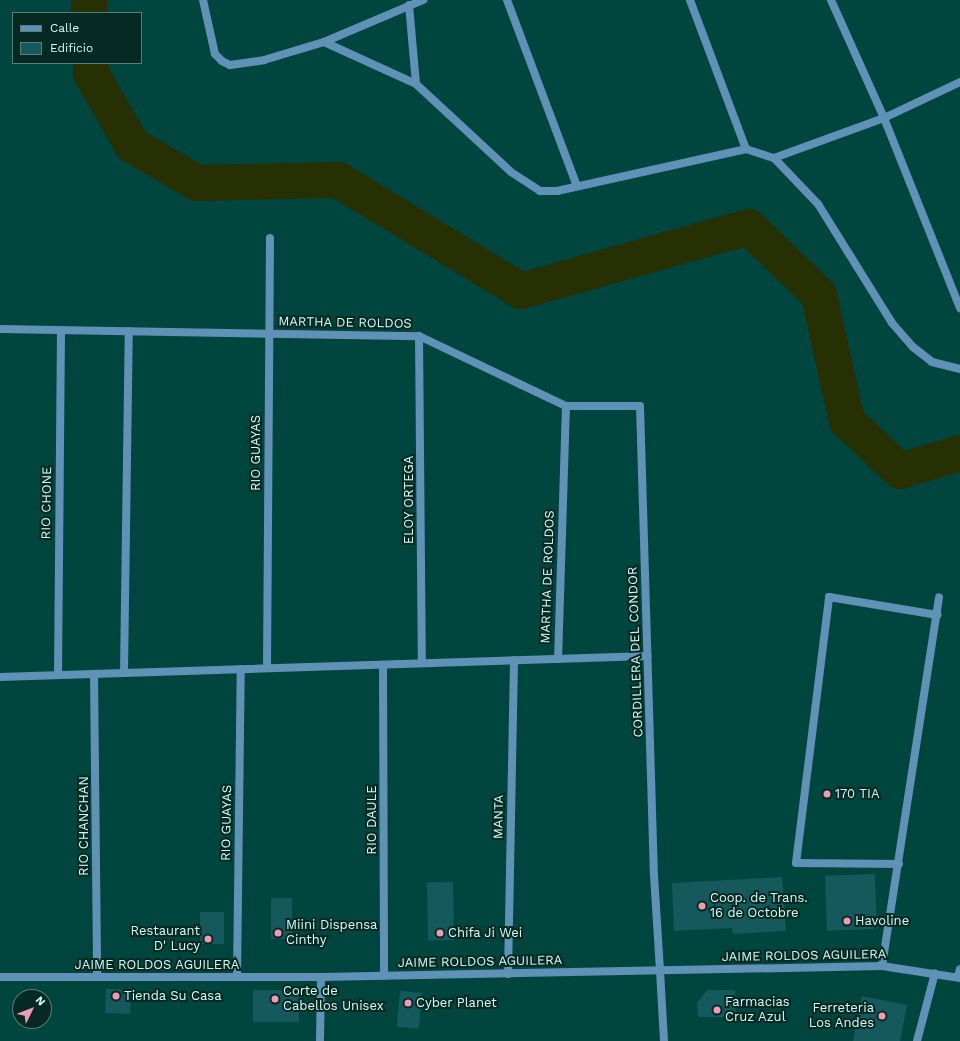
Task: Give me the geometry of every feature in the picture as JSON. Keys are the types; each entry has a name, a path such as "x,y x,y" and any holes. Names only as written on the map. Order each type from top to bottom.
{"street":[{"path":"203,0 215,54 230,65 264,60 324,42 423,0"},
{"path":"507,0 577,186"},
{"path":"690,0 746,149"},
{"path":"831,0 884,118 960,308"},
{"path":"409,5 416,84"},
{"path":"324,42 416,84 527,185 540,191 557,191 746,149 774,158 818,204 892,323 913,347 932,362 960,369"},
{"path":"774,158 884,118 960,82"},
{"name":"RIO GUAYAS","path":"267,668 268,333 270,238"},
{"name":"MARTHA DE ROLDOS","path":"0,328 61,331 419,336 566,406 558,659"},
{"name":"RIO CHONE","path":"58,675 61,331"},
{"path":"124,673 129,332"},
{"name":"ELOY ORTEGA","path":"419,336 422,663"},
{"name":"CORDILLERA DEL CONDOR","path":"566,406 640,406 654,875 664,1041"},
{"path":"882,966 940,597"},
{"path":"898,864 796,863 829,598 938,615"},
{"path":"0,677 648,656"},
{"name":"MANTA","path":"508,974 514,660"},
{"name":"RIO DAULE","path":"383,664 384,976"},
{"name":"RIO GUAYAS","path":"237,977 241,669"},
{"name":"RIO CHANCHAN","path":"94,674 97,977"},
{"name":"JAIME ROLDOS AGUILERA","path":"0,977 321,977 882,966 959,975"},
{"path":"918,1041 935,973"},
{"path":"320,1041 321,977"}],"building":[{"path":"875,874 877,929 827,931 825,876"},
{"path":"782,877 786,931 733,934 732,928 674,931 672,883"},
{"path":"427,882 453,882 454,940 428,940"},
{"path":"271,898 292,898 292,939 271,939"},
{"path":"200,912 224,912 224,944 200,944"},
{"path":"106,989 131,990 130,1014 105,1013"},
{"path":"253,990 299,990 299,1022 253,1022"},
{"name":"Farmacias Cruz Azul","path":"707,990 735,990 736,1017 698,1017 697,1003"},
{"path":"400,991 422,993 419,1029 397,1027"},
{"path":"862,996 907,1005 900,1041 853,1041"}],"waterway":[{"path":"89,0 89,12"},
{"path":"91,64 91,73 132,145 197,183 338,180 521,291 749,227 819,295 847,421 900,471 960,453"}],"place":[{"name":"170 TIA","path":"827,794"},
{"name":"Coop. de Trans. 16 de Octobre","path":"702,906"},
{"name":"Havoline","path":"847,921"},
{"name":"Miini Dispensa Cinthy","path":"278,933"},
{"name":"Chifa Ji Wei","path":"440,933"},
{"name":"Restaurant D' Lucy","path":"208,939"},
{"name":"Tienda Su Casa","path":"116,996"},
{"name":"Corte de Cabellos Unisex","path":"275,999"},
{"name":"Cyber Planet","path":"408,1003"},
{"name":"Farmacias Cruz Azul","path":"717,1010"},
{"name":"Ferreteria Los Andes","path":"882,1016"}]}
